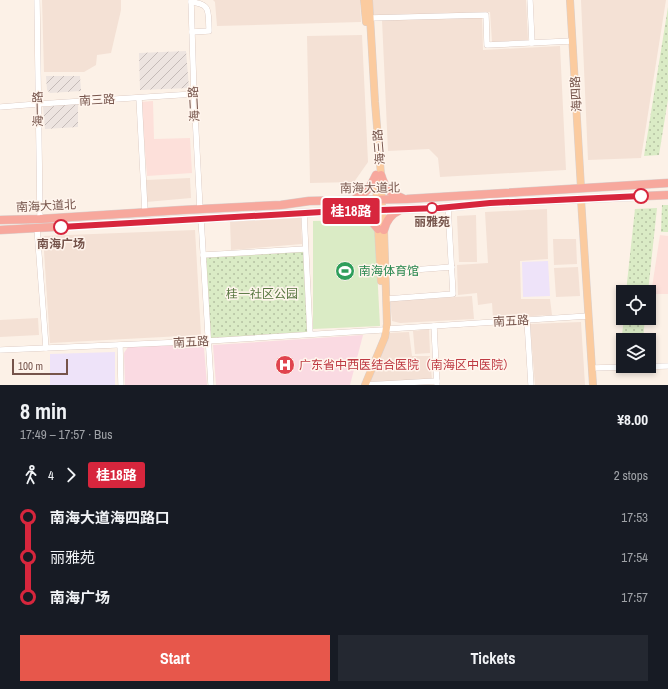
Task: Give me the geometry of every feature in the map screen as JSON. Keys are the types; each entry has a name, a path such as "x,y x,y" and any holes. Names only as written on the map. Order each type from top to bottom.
{"highway":[{"path":"352,200 361,196 367,191 378,175 384,186 390,191 395,195 407,199"},
{"name":"南海大道北","path":"0,220 281,205 309,201 407,199 668,182"},
{"name":"南海大道北","path":"0,230 201,218 668,195"},
{"path":"352,211 369,219 380,232 393,215 399,211 407,209"}],"main road":[{"name":"海三路","path":"364,0 378,175"},
{"name":"海三路","path":"370,0 380,232"},
{"name":"海四路","path":"570,0 581,188"},
{"path":"581,199 593,385"},
{"path":"360,385 384,329 386,299 385,272 380,232"},
{"path":"365,385 385,337 380,232"}],"street":[{"name":"海一路","path":"37,0 40,219"},
{"path":"530,0 532,43"},
{"path":"191,1 203,5 208,10 209,18 209,31 192,32"},
{"name":"海二路","path":"191,1 200,209"},
{"path":"370,18 486,15 487,45 572,41"},
{"name":"南三路","path":"0,107 194,94"},
{"path":"139,98 145,212"},
{"path":"386,299 453,294 448,207"},
{"path":"304,213 310,334"},
{"path":"201,218 211,385"},
{"path":"36,228 46,348"},
{"path":"203,255 305,249"},
{"path":"385,272 452,267"},
{"name":"南五路","path":"0,350 208,341 588,316"},
{"path":"527,320 531,385"},
{"path":"365,385 437,383 434,326"},
{"path":"120,345 121,385"},
{"path":"592,368 668,366"}],"shaded area":[{"path":"42,0 121,0 121,10 111,53 97,55 96,65 84,72 44,72"},
{"path":"213,0 360,0 361,22 217,26 215,2"},
{"path":"373,0 526,0 528,40 492,42 490,12 373,16"},
{"path":"581,0 666,0 641,158 588,160"},
{"path":"482,16 483,50 560,46 566,170 440,177 438,158 429,149 388,151 382,20"},
{"path":"362,35 368,162 354,182 310,183 307,36"},
{"path":"186,51 189,88 140,90 139,53"},
{"path":"46,76 80,76 81,91 50,93 47,90"},
{"path":"153,101 154,139 190,138 192,173 147,176 141,102"},
{"path":"78,104 78,127 45,129 43,107"},
{"path":"190,178 191,198 146,202 146,180"},
{"path":"547,209 548,259 520,261 521,299 550,299 552,315 493,318 492,303 478,305 477,293 458,295 457,265 488,263 485,212"},
{"path":"476,215 477,262 459,262 457,216"},
{"path":"301,217 302,244 231,250 230,220"},
{"path":"195,230 201,335 50,343 43,236"},
{"path":"660,235 668,236 668,294 656,294 656,285 652,285"},
{"path":"553,239 576,239 577,264 554,265"},
{"path":"548,261 550,296 523,297 522,262"},
{"path":"578,267 580,296 556,297 554,268"},
{"path":"472,296 474,319 400,323 392,321 390,301"},
{"path":"38,318 39,335 0,337 0,320"},
{"path":"581,322 585,385 535,385 530,324"},
{"path":"429,329 430,353 415,354 413,331"},
{"path":"409,332 412,356 430,356 432,380 364,382 389,333"},
{"name":"广东省中西医结合医院（南海区中医院）","path":"363,335 350,385 216,385 213,345"},
{"path":"202,344 204,348 207,385 125,385 124,353 128,347"},
{"path":"115,352 115,385 50,385 50,354"}],"green space":[{"path":"668,7 668,99 659,155 644,156"},
{"path":"662,205 668,205 668,232 661,232"},
{"path":"657,208 649,285 627,285 635,209"},
{"name":"南海体育馆","path":"365,220 375,230 380,326 313,329 313,221"},
{"name":"桂一社区公园","path":"305,249 310,334 208,341 203,255"},
{"path":"623,325 644,325 644,333 622,333"}],"bus line":[{"name":"桂18路","path":"61,227 201,218 439,208 490,203 641,196"}],"place":[{"name":"丽雅苑","path":"432,208"},
{"name":"南海广场","path":"61,227"},
{"name":"南海体育馆","path":"345,271"},
{"name":"广东省中西医结合医院（南海区中医院）","path":"285,365"}]}
